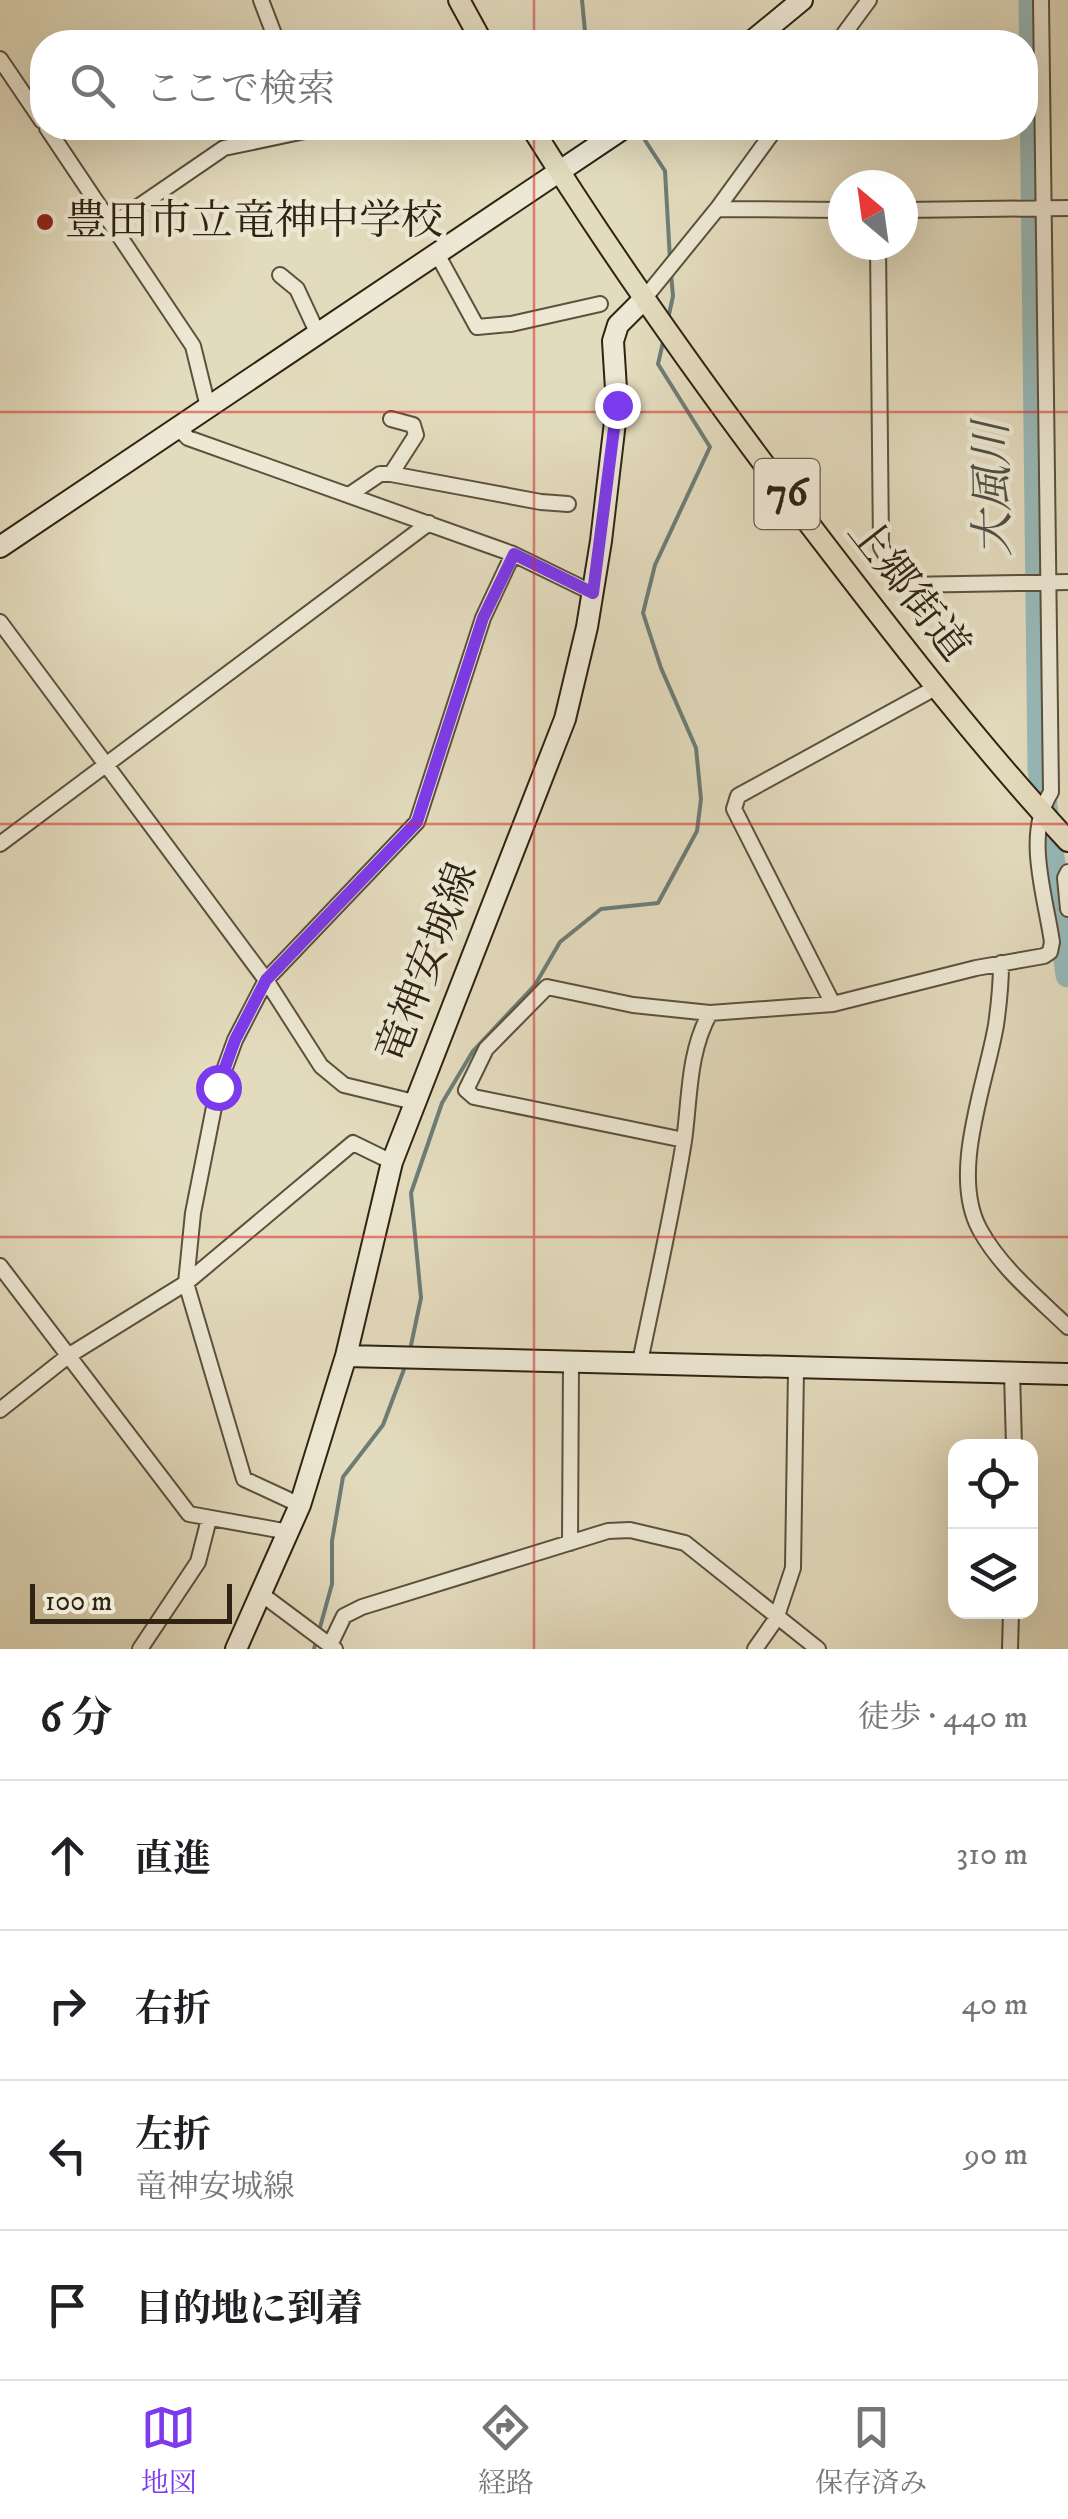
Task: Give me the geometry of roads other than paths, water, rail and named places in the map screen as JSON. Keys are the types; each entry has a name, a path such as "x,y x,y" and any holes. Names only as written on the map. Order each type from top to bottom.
{"main road":[{"path":"459,0 475,30"},
{"name":"上郷街道","path":"539,140 643,300 765,466 935,688 1068,840"}],"street":[{"path":"261,0 272,30"},
{"path":"766,30 802,0"},
{"path":"847,30 869,0"},
{"path":"684,1140 474,1097 466,1090 486,1049 542,988 633,1005 710,1013 833,1004 1050,952 1052,942 1036,836 1040,810 1051,792 1041,0"},
{"path":"0,58 30,103"},
{"path":"55,140 192,346 208,407"},
{"path":"113,224 224,148 259,140"},
{"path":"0,547 605,140"},
{"path":"643,300 767,140"},
{"path":"918,210 1068,208"},
{"path":"716,209 828,210"},
{"path":"436,252 477,327 511,324 600,304"},
{"path":"878,260 881,547 904,585 1068,582"},
{"path":"280,275 297,289 316,332"},
{"name":"竜神安城線","path":"236,1649 300,1505 346,1356 392,1162 564,718 577,675 593,593 617,405 613,341 618,325 643,300"},
{"path":"391,419 413,425 416,435 391,474"},
{"path":"177,428 188,438 514,554 593,593"},
{"path":"350,495 380,474 391,474 568,504"},
{"path":"0,844 429,523"},
{"path":"300,1505 244,1479 186,1284 194,1212 218,1087 235,1040 266,980 417,822 483,618 514,554"},
{"path":"0,622 266,980 321,1066 344,1085 414,1102"},
{"path":"833,1004 734,809 738,796 935,688"},
{"path":"1068,872 1068,909"},
{"path":"1001,963 996,1023 967,1163 970,1197 978,1226 1000,1259 1068,1327"},
{"path":"640,1362 684,1140 690,1076 710,1013"},
{"path":"0,1410 68,1356 186,1284 352,1143 392,1162"},
{"path":"0,1266 189,1514 289,1532"},
{"path":"346,1356 1068,1374"},
{"path":"570,1543 571,1363"},
{"path":"755,1649 776,1619 793,1568 796,1369"},
{"path":"1012,1372 1014,1439"},
{"path":"140,1649 198,1562 209,1519"},
{"path":"260,1593 332,1647 344,1616 362,1608 617,1529 685,1543 818,1649"},
{"path":"1010,1649 1011,1619"}],"waterway":[{"path":"582,0 585,30"},
{"name":"大風川","path":"1031,0 1031,30"},
{"path":"645,140 665,171 670,259"},
{"name":"大風川","path":"1033,140 1040,769 1068,975"},
{"path":"668,319 673,296 671,274"},
{"path":"410,1350 421,1298 411,1193 442,1103 473,1051 535,985 560,942 601,909 658,903 697,831 701,799 696,748 661,668 643,613 655,565 710,447 658,364 664,338"},
{"path":"314,1649 332,1584 332,1541 343,1477 383,1425 406,1364"}],"place":[{"name":"豊田市立竜神中学校","path":"45,222"}]}
